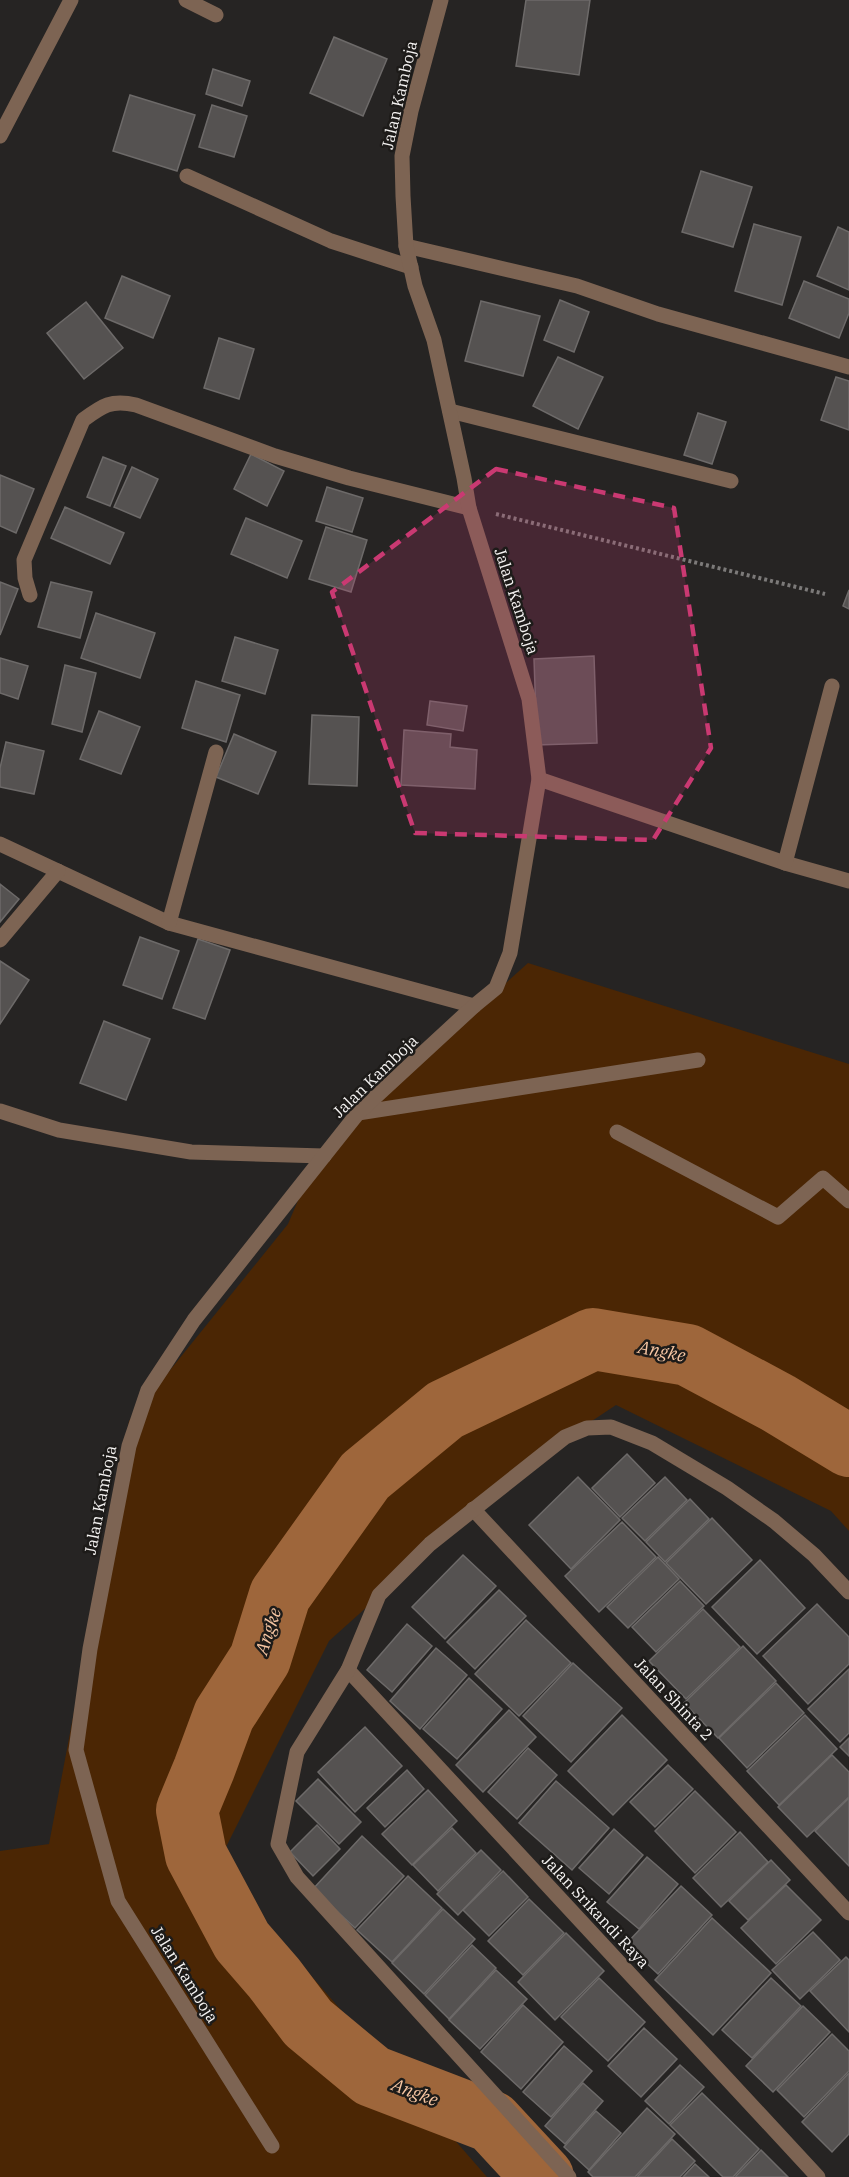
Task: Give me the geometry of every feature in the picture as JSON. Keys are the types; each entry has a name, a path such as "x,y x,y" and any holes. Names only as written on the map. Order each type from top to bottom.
{"street":[{"path":"0,136 70,0"},
{"path":"186,0 216,15"},
{"name":"Jalan Kamboja","path":"272,2146 118,1901 76,1750 90,1649 129,1446 148,1390 194,1320 358,1113 496,988 510,953 539,779 529,699 468,508 464,478 434,340 415,286 406,246 402,156 411,111 441,0"},
{"path":"187,176 331,241 411,267"},
{"path":"406,246 577,286 658,314 849,367"},
{"path":"30,595 25,578 24,560 83,420 101,407 120,401 275,456 338,475 468,508"},
{"path":"450,411 731,481"},
{"path":"785,863 832,686"},
{"path":"169,923 216,752"},
{"path":"539,779 785,863 849,881"},
{"path":"0,844 169,923 474,1006"},
{"path":"0,940 58,871"},
{"path":"358,1113 698,1060"},
{"path":"0,1111 58,1130 191,1152 324,1156"},
{"path":"617,1132 778,1217 823,1178 849,1201"},
{"path":"569,2177 297,1877 278,1844 297,1752 348,1670 379,1595 429,1544 565,1437 587,1428 611,1427 652,1443 727,1488 814,1555 849,1592"},
{"name":"Jalan Shinta 2","path":"473,1509 849,1913"},
{"name":"Jalan Srikandi Raya","path":"348,1670 818,2177"}],"path":[{"path":"468,508 825,594"}],"highlighted area":[{"path":"496,469 674,508 711,748 653,840 415,833 332,592"}],"shaded area":[{"path":"528,963 849,1064 849,1531 831,1511 616,1405 524,1466 329,1641 216,1867 487,2177 0,2177 0,1851 49,1844 129,1421 288,1224 319,1151"}],"building":[{"path":"526,0 590,0 579,75 516,66"},
{"path":"334,37 387,59 363,116 310,93"},
{"path":"213,69 250,81 242,106 206,94"},
{"path":"130,95 195,115 177,171 113,151"},
{"path":"212,105 247,116 234,157 199,147"},
{"path":"701,171 752,187 733,247 682,232"},
{"path":"754,224 801,237 782,305 735,291"},
{"path":"838,227 849,232 849,290 817,276"},
{"path":"122,276 170,296 153,338 105,318"},
{"path":"804,281 849,299 849,313 839,338 789,318"},
{"path":"560,300 589,312 574,352 544,340"},
{"path":"481,301 540,316 523,376 465,361"},
{"path":"86,302 123,348 84,379 47,333"},
{"path":"219,338 254,349 239,399 204,388"},
{"path":"558,357 603,377 578,429 533,406"},
{"path":"836,377 849,381 849,430 821,420"},
{"path":"698,413 726,422 712,464 684,455"},
{"path":"251,454 284,471 267,506 234,489"},
{"path":"103,457 126,466 110,506 87,497"},
{"path":"132,467 158,479 140,518 114,507"},
{"path":"0,475 34,489 16,533 0,526"},
{"path":"327,487 363,498 352,532 316,521"},
{"path":"65,507 124,533 110,564 51,538"},
{"path":"246,518 302,541 287,578 231,554"},
{"path":"326,527 367,540 351,592 309,579"},
{"path":"0,582 18,589 0,635"},
{"path":"51,582 92,592 80,638 38,627"},
{"path":"849,590 849,609 843,606"},
{"path":"96,613 155,633 140,678 81,658"},
{"path":"235,637 278,650 265,694 222,681"},
{"path":"594,656 597,743 537,745 534,659"},
{"path":"0,658 28,666 18,699 0,693"},
{"path":"65,665 96,673 82,732 52,724"},
{"path":"196,681 240,695 226,742 182,728"},
{"path":"430,701 467,706 463,731 427,725"},
{"path":"99,711 140,727 121,774 80,759"},
{"path":"312,715 359,717 357,786 309,784"},
{"path":"404,730 451,734 450,747 477,750 475,789 401,785"},
{"path":"234,734 276,752 258,794 216,777"},
{"path":"6,742 44,751 34,794 0,787 0,768"},
{"path":"0,884 19,899 0,922"},
{"path":"140,937 179,951 162,999 123,985"},
{"path":"198,939 230,950 205,1019 173,1008"},
{"path":"0,961 29,980 0,1024"},
{"path":"104,1021 150,1039 126,1100 80,1083"},
{"path":"627,1454 655,1483 620,1517 592,1488"},
{"path":"578,1477 620,1520 571,1569 529,1525"},
{"path":"665,1477 687,1500 645,1541 622,1518"},
{"path":"690,1499 709,1519 665,1562 646,1542"},
{"path":"712,1518 752,1560 706,1604 666,1563"},
{"path":"622,1522 656,1557 599,1612 565,1576"},
{"path":"463,1555 496,1586 445,1639 412,1607"},
{"path":"658,1557 679,1579 628,1628 607,1607"},
{"path":"760,1560 805,1608 757,1654 712,1607"},
{"path":"680,1581 704,1606 656,1652 632,1627"},
{"path":"499,1590 526,1616 475,1669 447,1642"},
{"path":"817,1604 849,1637 849,1664 808,1704 763,1656"},
{"path":"703,1609 740,1647 686,1699 649,1661"},
{"path":"526,1620 571,1663 519,1716 475,1674"},
{"path":"407,1624 432,1646 392,1692 367,1670"},
{"path":"743,1646 776,1681 718,1738 684,1703"},
{"path":"436,1648 467,1675 420,1729 390,1701"},
{"path":"573,1663 622,1708 571,1762 523,1716"},
{"path":"849,1669 849,1733 840,1742 808,1709"},
{"path":"469,1678 502,1709 457,1759 423,1729"},
{"path":"776,1683 804,1713 747,1768 719,1738"},
{"path":"509,1710 536,1737 483,1792 456,1765"},
{"path":"622,1715 667,1760 613,1815 568,1771"},
{"path":"805,1715 837,1749 779,1805 747,1771"},
{"path":"365,1727 402,1766 355,1812 318,1772"},
{"path":"849,1738 849,1756 840,1747"},
{"path":"528,1748 557,1775 517,1819 488,1792"},
{"path":"832,1755 849,1772 849,1797 807,1837 778,1807"},
{"path":"668,1765 693,1789 655,1827 630,1802"},
{"path":"407,1770 424,1789 385,1827 367,1808"},
{"path":"318,1779 361,1822 339,1844 296,1801"},
{"path":"556,1781 609,1828 572,1870 519,1823"},
{"path":"428,1790 457,1821 412,1865 382,1834"},
{"path":"695,1791 736,1832 695,1873 655,1831"},
{"path":"849,1798 849,1866 815,1831"},
{"path":"317,1825 340,1849 313,1876 290,1852"},
{"path":"452,1828 476,1853 438,1891 413,1865"},
{"path":"614,1829 643,1855 609,1894 579,1868"},
{"path":"740,1832 768,1862 721,1907 693,1878"},
{"path":"362,1836 404,1876 355,1928 313,1889"},
{"path":"481,1850 501,1870 458,1915 437,1894"},
{"path":"647,1857 678,1884 639,1929 607,1902"},
{"path":"771,1860 790,1880 748,1920 729,1901"},
{"path":"503,1871 528,1897 489,1936 463,1910"},
{"path":"408,1876 442,1908 392,1962 357,1930"},
{"path":"786,1885 821,1920 776,1964 741,1928"},
{"path":"681,1886 712,1915 658,1974 626,1944"},
{"path":"529,1899 564,1933 523,1975 488,1941"},
{"path":"443,1909 475,1939 424,1994 392,1963"},
{"path":"712,1918 771,1973 713,2035 655,1980"},
{"path":"813,1932 840,1960 800,1999 772,1970"},
{"path":"566,1933 604,1971 555,2020 518,1982"},
{"path":"472,1945 496,1968 449,2019 425,1995"},
{"path":"846,1957 849,1960 849,2032 810,1991"},
{"path":"496,1970 527,1999 480,2049 449,2020"},
{"path":"599,1978 645,2022 608,2061 561,2017"},
{"path":"771,1978 801,2006 752,2058 722,2030"},
{"path":"523,2005 563,2042 521,2089 481,2052"},
{"path":"803,2006 830,2032 773,2092 746,2066"},
{"path":"644,2028 677,2059 641,2097 608,2066"},
{"path":"832,2034 849,2051 849,2071 804,2117 777,2090"},
{"path":"564,2046 592,2071 551,2117 523,2092"},
{"path":"680,2065 704,2087 669,2124 645,2101"},
{"path":"849,2073 849,2134 832,2152 802,2122"},
{"path":"583,2083 603,2101 565,2144 545,2126"},
{"path":"702,2093 759,2149 733,2177 723,2177 670,2125"},
{"path":"647,2108 675,2134 635,2177 593,2177 588,2172"},
{"path":"596,2111 621,2133 589,2170 564,2147"},
{"path":"672,2139 695,2161 680,2177 637,2177"},
{"path":"761,2150 788,2177 735,2177"},
{"path":"695,2164 709,2177 683,2177"}],"waterway":[{"name":"Angke","path":"543,2177 492,2122 372,2076 308,2023 242,1941 196,1855 187,1810 224,1715 260,1659 280,1595 365,1476 445,1410 593,1339 688,1355 778,1403 849,1446"}]}
